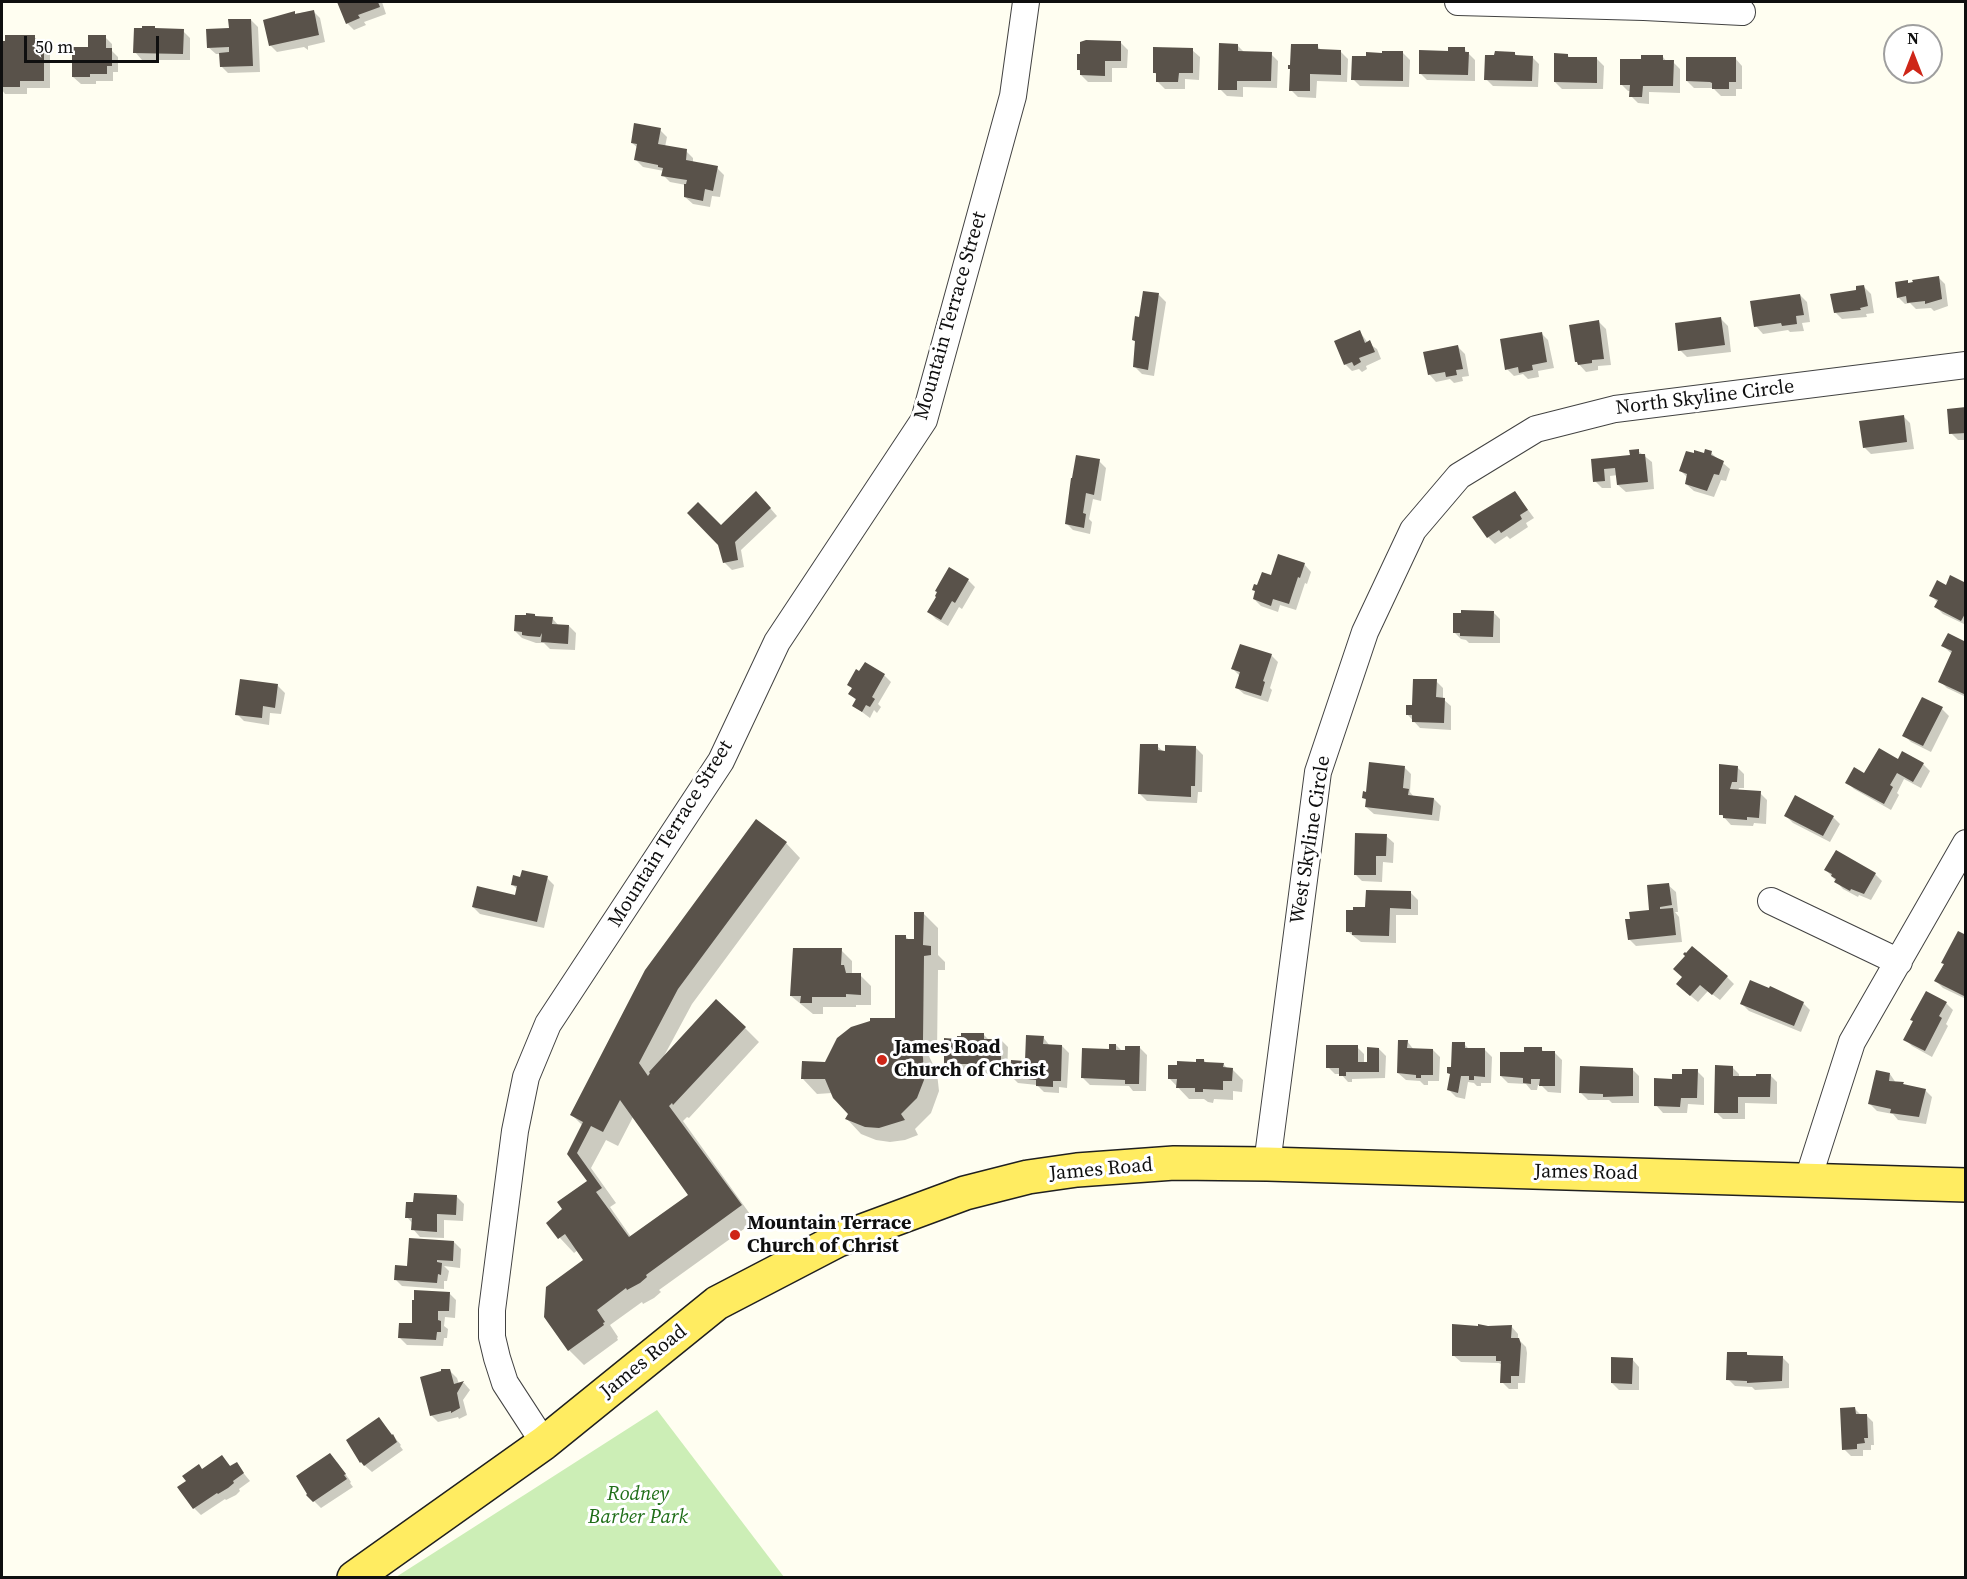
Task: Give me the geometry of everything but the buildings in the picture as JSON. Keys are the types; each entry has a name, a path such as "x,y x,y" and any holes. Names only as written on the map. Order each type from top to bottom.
{"main road":[{"name":"James Road","path":"354,1578 544,1443 717,1303 836,1242 965,1193 1029,1177 1077,1170 1174,1163 1965,1185"}],"street":[{"name":"Mountain Terrace Street","path":"544,1443 505,1383 492,1337 492,1310 515,1131 526,1077 548,1024 721,761 777,642 924,420 1013,96 1026,2"},
{"path":"1458,2 1644,4 1742,12"},
{"name":"North Skyline Circle","path":"1459,476 1536,429 1615,409 1965,365"},
{"name":"West Skyline Circle","path":"1267,1164 1318,772 1365,632 1413,530 1459,476"},
{"path":"1808,1179 1852,1042 1965,843"},
{"path":"1771,901 1899,962"}],"green space":[{"name":"Rodney Barber Park","path":"657,1410 784,1577 396,1577"}],"place":[{"name":"James Road Church of Christ","path":"882,1060"},
{"name":"Mountain Terrace Church of Christ","path":"735,1235"}]}
